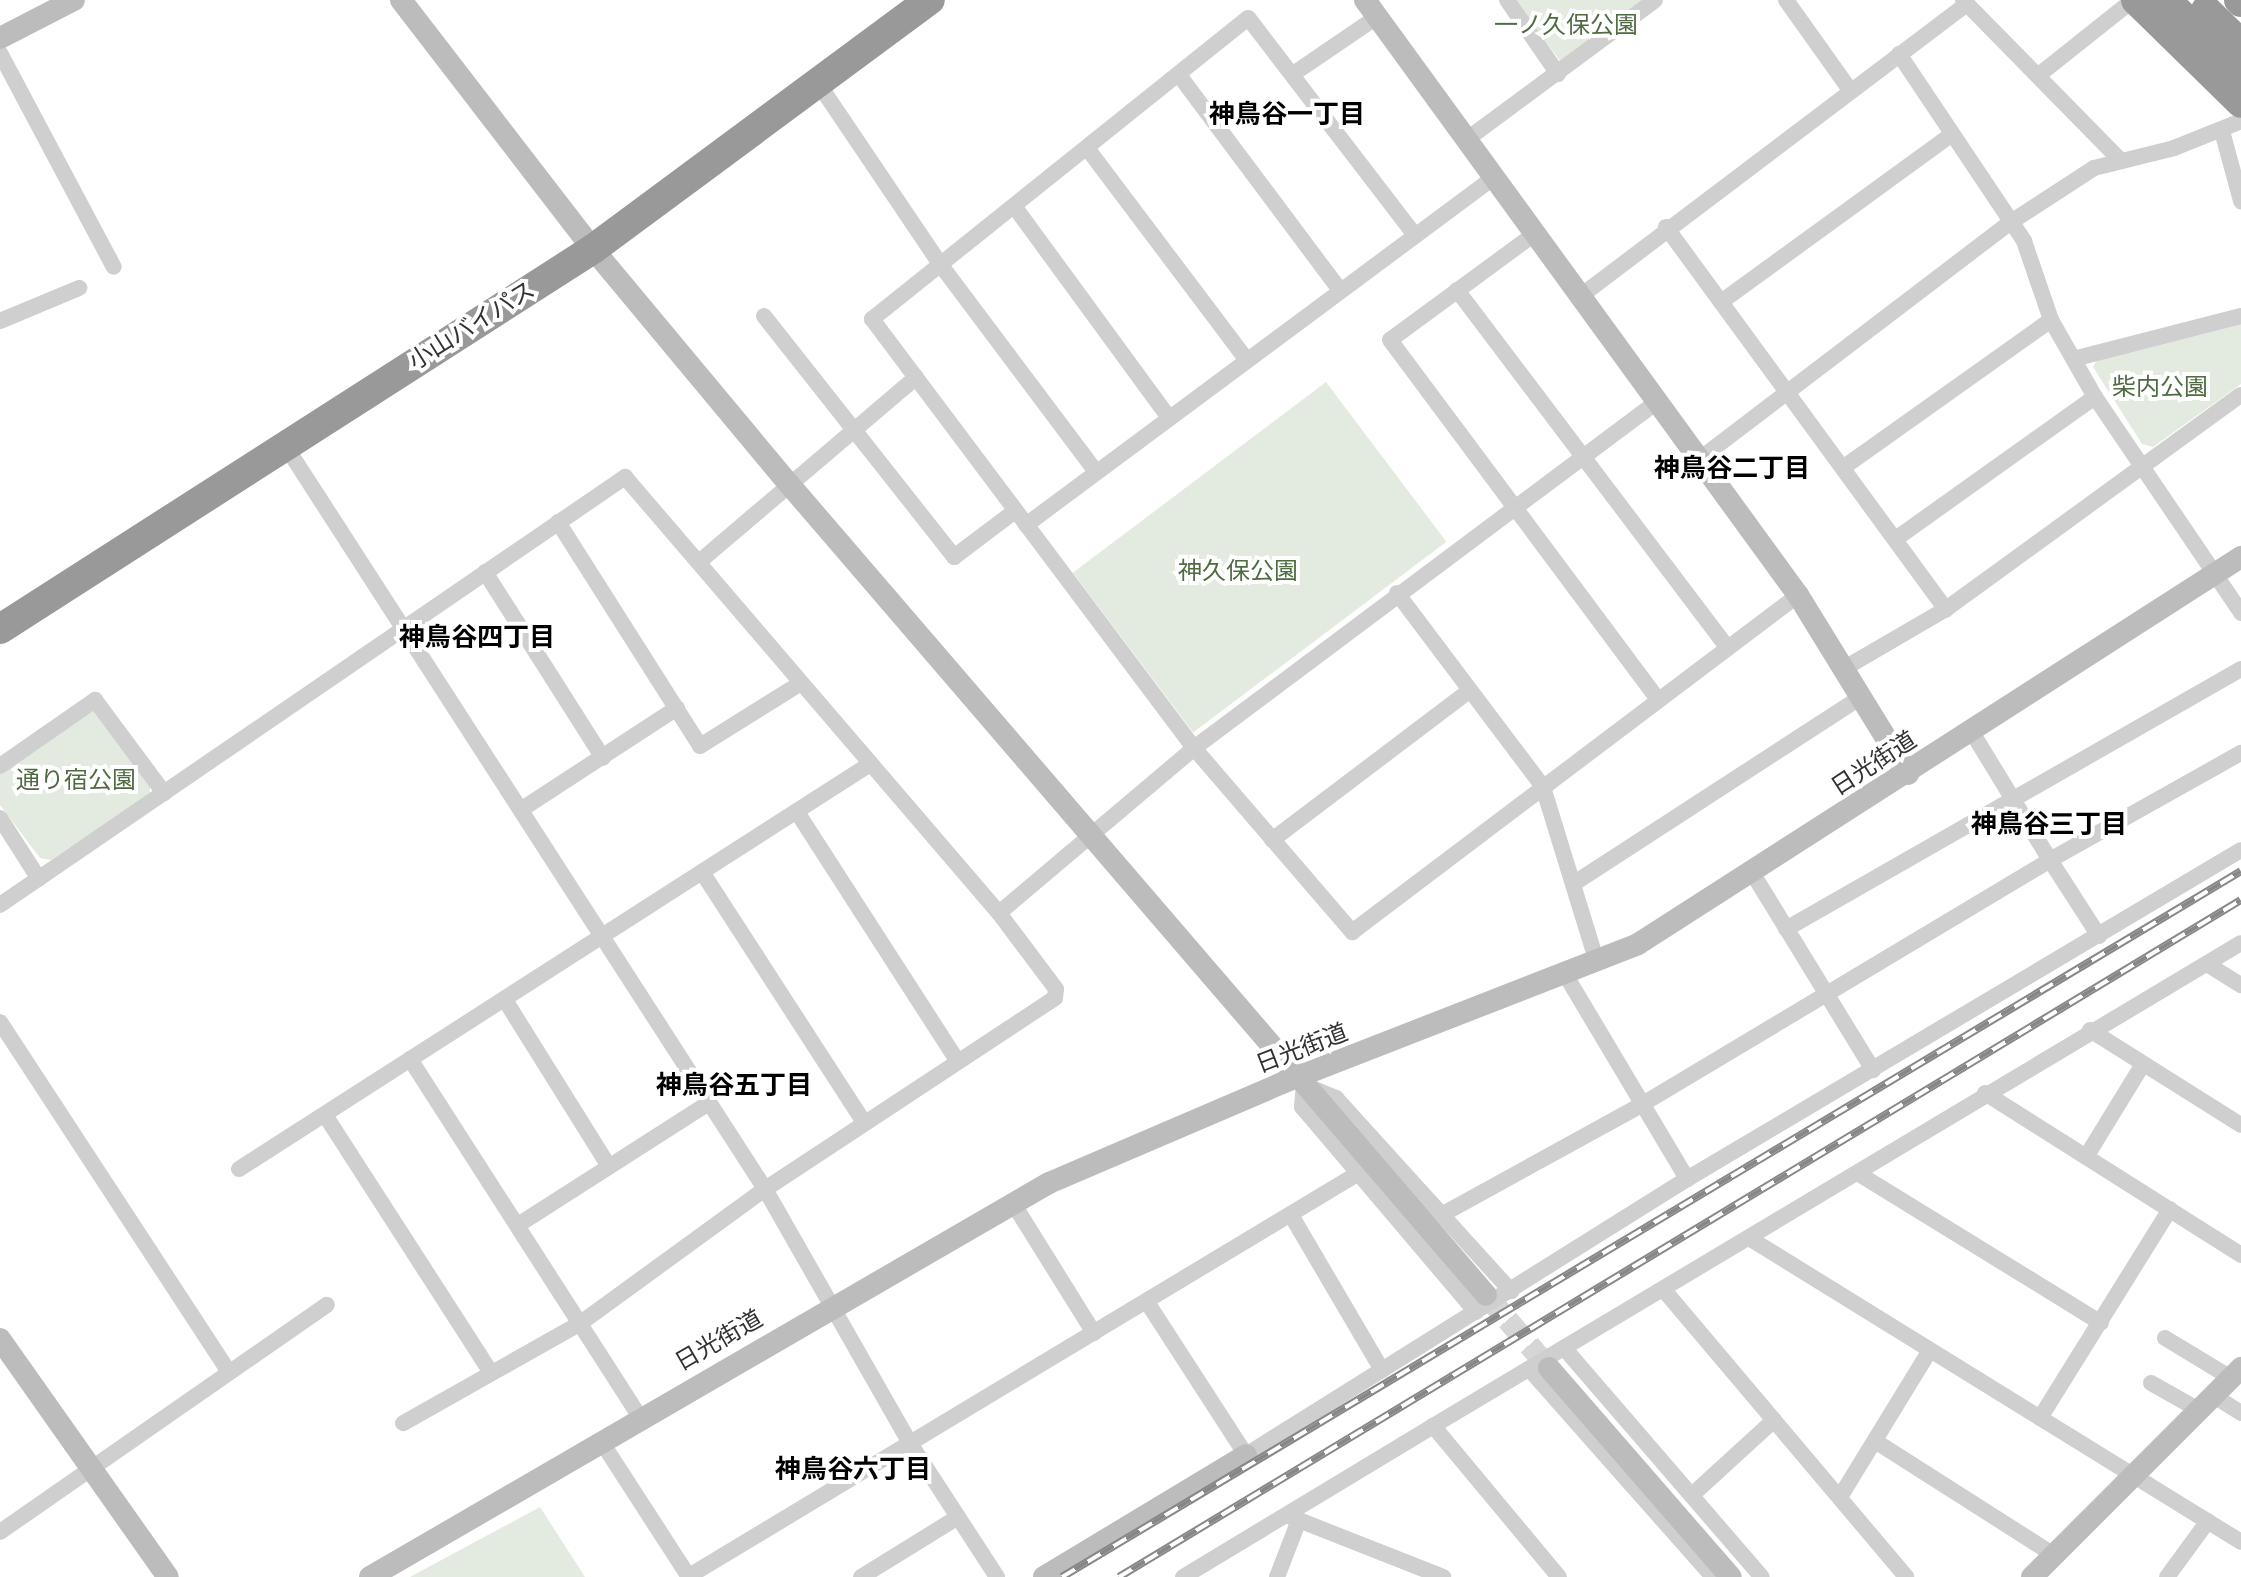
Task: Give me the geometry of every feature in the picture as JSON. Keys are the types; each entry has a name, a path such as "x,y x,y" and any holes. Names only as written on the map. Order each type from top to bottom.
{"highway":[{"name":"小山バイパス","path":"0,629 593,249 930,0"},
{"path":"2135,0 2241,103"},
{"path":"2166,0 2241,73"},
{"path":"2196,0 2241,44"}],"street":[{"path":"0,38 74,0"},
{"path":"401,0 593,249 789,484 1301,1081 1481,1304"},
{"path":"1507,0 1558,74"},
{"path":"1466,140 1655,0"},
{"path":"1786,0 1850,90"},
{"path":"2040,74 2135,0"},
{"path":"1578,298 1666,227 1965,2 2040,74 2120,160"},
{"path":"1293,74 1371,8 1654,404 1798,595 1908,774"},
{"path":"1414,234 1248,18 872,319 1194,748 1352,932 1798,595"},
{"path":"0,53 114,267"},
{"path":"1899,54 2024,241 2051,320 2077,358 2095,397 2241,613"},
{"path":"1179,75 1340,290"},
{"path":"818,83 940,264 1096,472"},
{"path":"1697,461 1785,391 2011,222 2094,168 2222,131 2241,121"},
{"path":"2222,131 2241,201"},
{"path":"1721,302 1952,134"},
{"path":"1087,148 1247,360"},
{"path":"764,316 954,557 1096,472 1493,178"},
{"path":"1014,206 1169,418"},
{"path":"1666,227 1897,538 1946,609"},
{"path":"1533,235 1390,340 1511,509 1658,700"},
{"path":"0,321 79,288"},
{"path":"1457,290 1728,648"},
{"path":"2077,358 2241,316"},
{"path":"1844,467 2051,320"},
{"path":"699,562 916,377"},
{"path":"1843,669 1946,609 2241,395"},
{"path":"1897,538 2095,397"},
{"path":"999,913 1194,748 1580,455 1654,404"},
{"path":"285,445 603,935 707,1104 765,1189 910,1443 997,1577"},
{"path":"0,905 625,477 999,913 1056,989 1055,998 765,1189 579,1324 403,1423"},
{"path":"558,522 700,746 801,683"},
{"name":"日光街道","path":"370,1577 830,1306 1013,1203 1090,1164 1597,962 1673,924 2241,557"},
{"path":"485,572 603,758"},
{"path":"1397,593 1543,787 1597,962"},
{"path":"1786,929 2241,669"},
{"path":"1272,840 1470,690"},
{"path":"1573,884 1861,697"},
{"path":"0,766 95,700 164,793"},
{"path":"522,809 677,708"},
{"path":"1972,732 2099,936"},
{"path":"1443,1214 1641,1105 2050,860 2241,753"},
{"path":"239,1169 870,764"},
{"path":"797,812 957,1060"},
{"path":"0,818 39,879"},
{"path":"1044,1577 1246,1455 1481,1304 1511,1291 1687,1179 2241,850"},
{"path":"702,872 864,1122"},
{"path":"1753,874 1873,1070"},
{"path":"1183,1577 1292,1517 1433,1426 1540,1369 1565,1349 1859,1174 1985,1093 2241,943"},
{"path":"2207,964 2241,985"},
{"path":"1565,974 1687,1179"},
{"path":"505,1000 608,1165"},
{"path":"1,1024 229,1372"},
{"path":"2090,1030 2241,1125"},
{"path":"410,1059 640,1417"},
{"path":"2086,1157 2143,1064"},
{"path":"1301,1081 1302,1107 1357,1174 1481,1304"},
{"path":"1301,1081 1336,1098 1511,1291"},
{"path":"1985,1093 2241,1255"},
{"path":"518,1225 707,1104"},
{"path":"325,1115 491,1373"},
{"path":"601,1441 689,1576 1357,1174"},
{"path":"1859,1174 2101,1323"},
{"path":"1013,1203 1094,1333"},
{"path":"2040,1418 2170,1209"},
{"path":"1291,1215 1382,1370"},
{"path":"1749,1238 2241,1542"},
{"path":"1663,1289 1906,1577"},
{"path":"1147,1302 1246,1455"},
{"path":"0,1532 94,1470 327,1305"},
{"path":"2032,1577 2236,1373 2165,1338"},
{"path":"0,1339 168,1577"},
{"path":"1565,1349 1762,1577"},
{"path":"1840,1497 1930,1350"},
{"path":"1540,1369 1713,1577"},
{"path":"1540,1369 1731,1577"},
{"path":"2151,1383 2241,1413"},
{"path":"1692,1495 1774,1420"},
{"path":"1433,1426 1559,1577"},
{"path":"1875,1441 2054,1555"},
{"path":"861,1577 958,1517"},
{"path":"1292,1517 1437,1576"},
{"path":"1277,1577 1292,1517"},
{"path":"2167,1577 2208,1521"}],"green space":[{"name":"一ノ久保公園","path":"1514,0 1645,0 1561,62"},
{"name":"柴内公園","path":"2241,324 2241,384 2153,447 2142,444 2093,367 2099,356"},
{"name":"神久保公園","path":"1326,382 1446,542 1193,733 1073,573"},
{"name":"通り宿公園","path":"89,709 99,709 150,780 150,794 51,860 40,858 0,805 0,773"},
{"path":"540,1507 585,1577 410,1577"}],"tunnel":[{"path":"1486,1295 1549,1368"}],"railway":[{"path":"1062,1577 2241,871"},
{"path":"1119,1577 2241,900"}],"district":[{"name":"神鳥谷一丁目","path":"1287,115"},
{"name":"神鳥谷二丁目","path":"1732,469"},
{"name":"神鳥谷四丁目","path":"477,638"},
{"name":"神鳥谷三丁目","path":"2049,825"},
{"name":"神鳥谷五丁目","path":"734,1086"},
{"name":"神鳥谷六丁目","path":"853,1470"}]}
